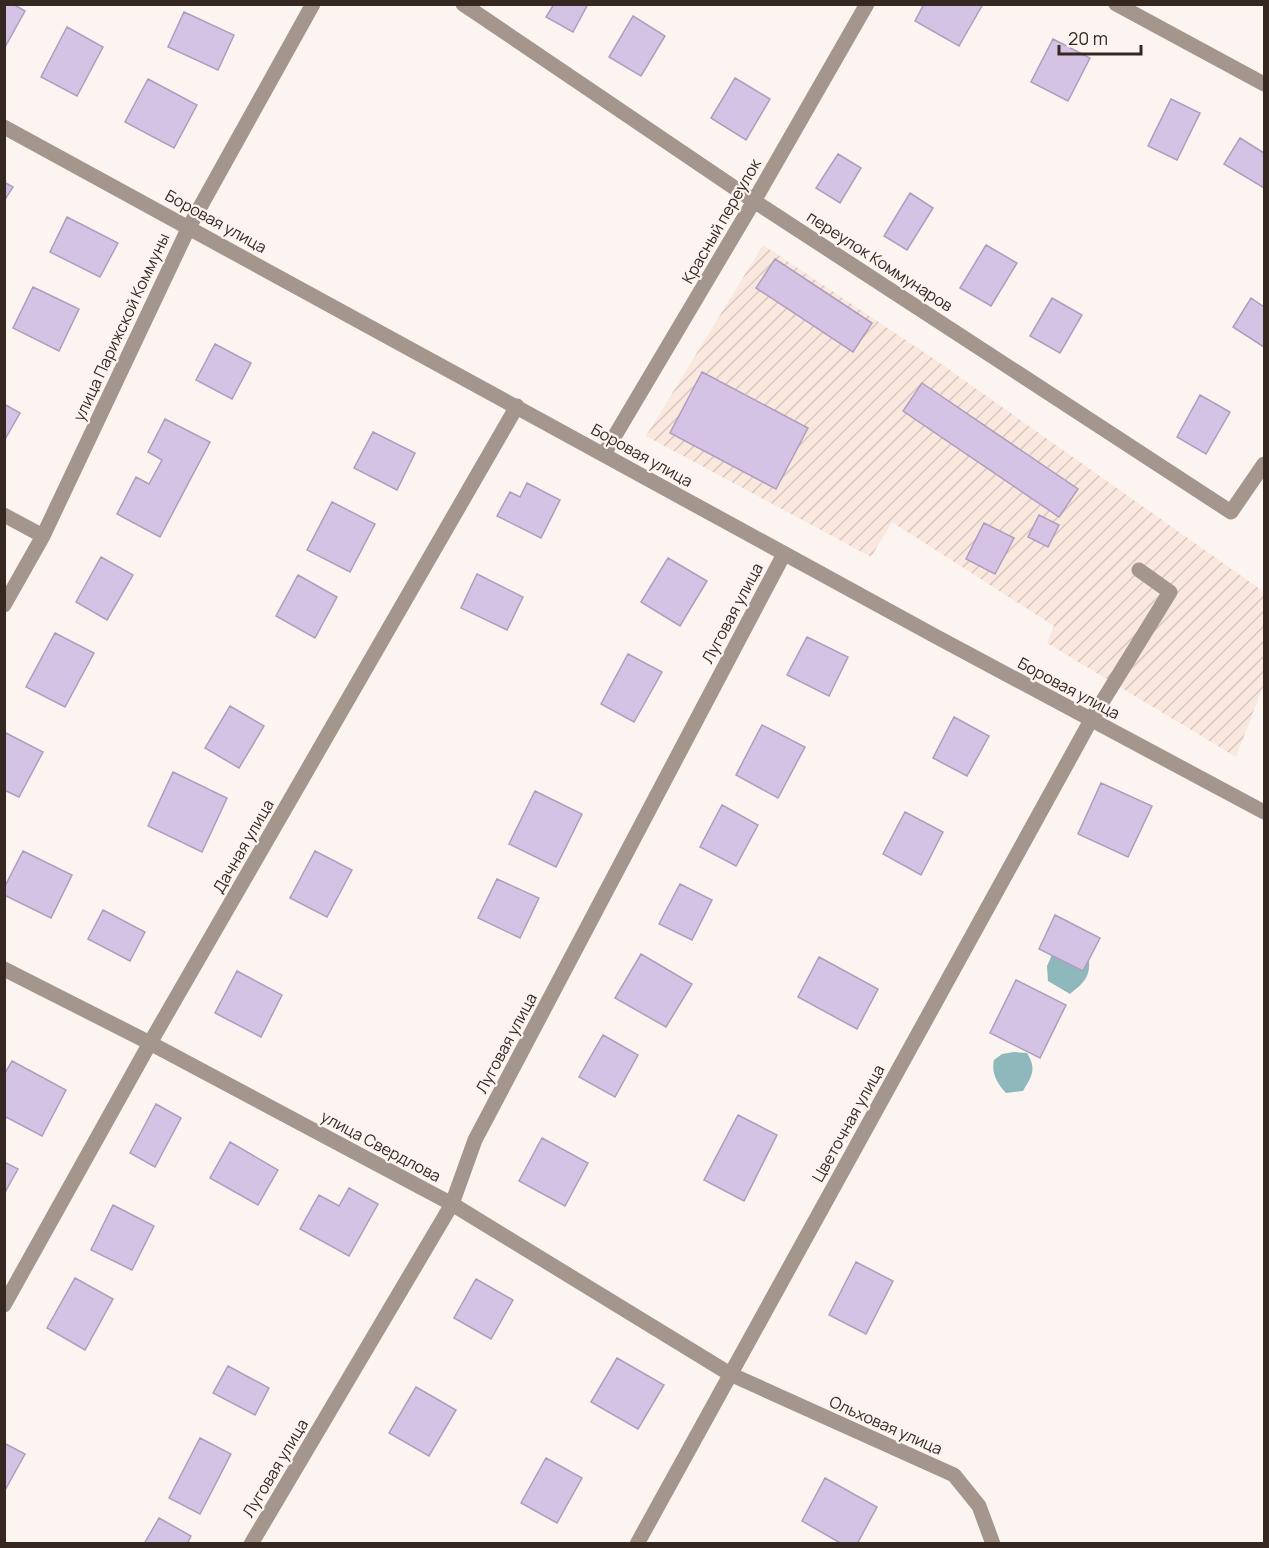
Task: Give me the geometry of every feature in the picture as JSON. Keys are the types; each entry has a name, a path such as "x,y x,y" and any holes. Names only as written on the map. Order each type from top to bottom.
{"street":[{"name":"улица Парижской Коммуны","path":"4,605 43,536 189,227 313,4"},
{"name":"переулок Коммунаров","path":"463,4 754,201 1231,512 1264,464"},
{"name":"Красный переулок","path":"604,454 754,201 867,4"},
{"path":"1116,4 1264,84"},
{"name":"Боровая улица","path":"4,127 784,554 1264,812"},
{"name":"Дачная улица","path":"4,1305 150,1043 517,406"},
{"path":"4,515 43,536"},
{"name":"Луговая улица","path":"251,1544 452,1204 475,1140 784,554"},
{"name":"Цветочная улица","path":"637,1544 1091,720 1170,592 1139,570"},
{"name":"улица Свердлова","path":"4,969 150,1043 452,1204 730,1374"},
{"name":"Ольховая улица","path":"730,1374 954,1475 979,1506 993,1544"}],"shaded area":[{"path":"763,245 934,359 1264,592 1264,684 1236,757 1047,643 1054,626 892,522 871,557 646,436"}],"water":[{"path":"1056,946 1088,950 1089,971 1085,980 1070,994 1048,981 1047,966"},
{"path":"1027,1053 1033,1068 1023,1091 1006,1093 996,1078 993,1069 994,1060 1002,1054"}],"building":[{"path":"4,4 13,4 25,11 4,49"},
{"path":"554,4 588,4 573,32 546,17"},
{"path":"924,4 983,4 959,46 915,21"},
{"path":"184,12 234,35 218,70 168,47"},
{"path":"633,16 665,36 641,76 609,57"},
{"path":"67,27 103,47 77,96 41,77"},
{"path":"1053,39 1090,58 1068,101 1031,82"},
{"path":"735,78 770,99 746,140 711,118"},
{"path":"148,79 197,105 174,148 125,122"},
{"path":"1171,99 1200,113 1177,160 1148,146"},
{"path":"1240,138 1264,153 1264,188 1224,164"},
{"path":"838,154 861,168 840,203 816,188"},
{"path":"4,182 13,187 4,201"},
{"path":"910,193 933,208 907,250 884,236"},
{"path":"67,217 118,243 100,277 50,252"},
{"path":"986,245 1017,263 991,306 960,288"},
{"path":"775,259 872,323 853,352 756,288"},
{"path":"33,287 79,309 59,351 13,328"},
{"path":"1052,298 1082,315 1060,353 1030,336"},
{"path":"1251,298 1264,307 1264,347 1233,327"},
{"path":"215,344 251,363 232,399 196,380"},
{"path":"702,372 808,428 776,489 670,433"},
{"path":"922,383 1078,489 1059,517 903,411"},
{"path":"1200,395 1230,412 1206,454 1177,437"},
{"path":"4,404 20,413 4,441"},
{"path":"165,419 210,442 160,537 117,514 136,477 149,484 162,460 148,452"},
{"path":"373,432 415,453 397,490 354,468"},
{"path":"527,483 560,500 541,538 497,516 510,492 520,497"},
{"path":"332,502 375,524 350,572 307,550"},
{"path":"1039,515 1059,525 1048,547 1028,537"},
{"path":"984,523 1014,538 995,574 966,559"},
{"path":"101,557 133,575 107,620 76,602"},
{"path":"668,558 707,581 680,626 641,602"},
{"path":"477,574 523,597 507,630 461,608"},
{"path":"298,575 337,597 315,638 276,616"},
{"path":"55,633 94,653 65,707 26,687"},
{"path":"807,637 848,657 829,696 787,675"},
{"path":"628,654 662,672 634,722 601,704"},
{"path":"230,706 264,726 239,768 205,748"},
{"path":"954,717 989,736 967,776 933,758"},
{"path":"762,725 805,747 778,798 736,775"},
{"path":"4,732 43,752 19,797 4,790"},
{"path":"173,772 227,798 202,852 148,826"},
{"path":"1101,783 1152,806 1128,857 1078,834"},
{"path":"535,791 582,814 556,867 509,844"},
{"path":"722,805 758,825 736,866 700,847"},
{"path":"905,812 943,832 921,875 883,854"},
{"path":"23,851 72,875 51,918 4,895 4,888"},
{"path":"315,851 352,870 327,917 290,898"},
{"path":"497,879 539,898 520,938 478,918"},
{"path":"680,884 712,900 692,940 659,924"},
{"path":"103,910 145,932 130,961 88,939"},
{"path":"1055,915 1100,938 1083,971 1039,949"},
{"path":"641,954 692,984 666,1027 615,998"},
{"path":"819,957 878,989 857,1029 798,997"},
{"path":"237,971 282,995 261,1037 215,1013"},
{"path":"1016,980 1066,1005 1040,1058 990,1033"},
{"path":"603,1035 638,1055 615,1097 579,1077"},
{"path":"12,1061 66,1090 42,1136 4,1116 4,1075"},
{"path":"156,1104 181,1118 155,1167 130,1153"},
{"path":"738,1115 777,1135 744,1201 704,1180"},
{"path":"542,1138 588,1163 565,1206 519,1181"},
{"path":"230,1142 278,1170 258,1205 210,1178"},
{"path":"4,1162 18,1169 4,1194"},
{"path":"349,1188 378,1204 349,1256 300,1229 319,1195 339,1206"},
{"path":"113,1205 154,1226 132,1270 91,1250"},
{"path":"856,1262 893,1281 866,1334 829,1315"},
{"path":"75,1278 113,1299 85,1350 47,1328"},
{"path":"476,1279 513,1300 491,1339 454,1318"},
{"path":"617,1358 664,1385 638,1429 591,1402"},
{"path":"228,1366 269,1388 255,1415 213,1393"},
{"path":"416,1387 456,1410 429,1456 389,1433"},
{"path":"200,1438 231,1454 200,1514 169,1498"},
{"path":"4,1443 25,1454 4,1492"},
{"path":"546,1458 582,1478 557,1523 521,1503"},
{"path":"825,1478 877,1507 857,1544 842,1544 802,1521"},
{"path":"159,1518 191,1536 187,1544 144,1544"}]}
